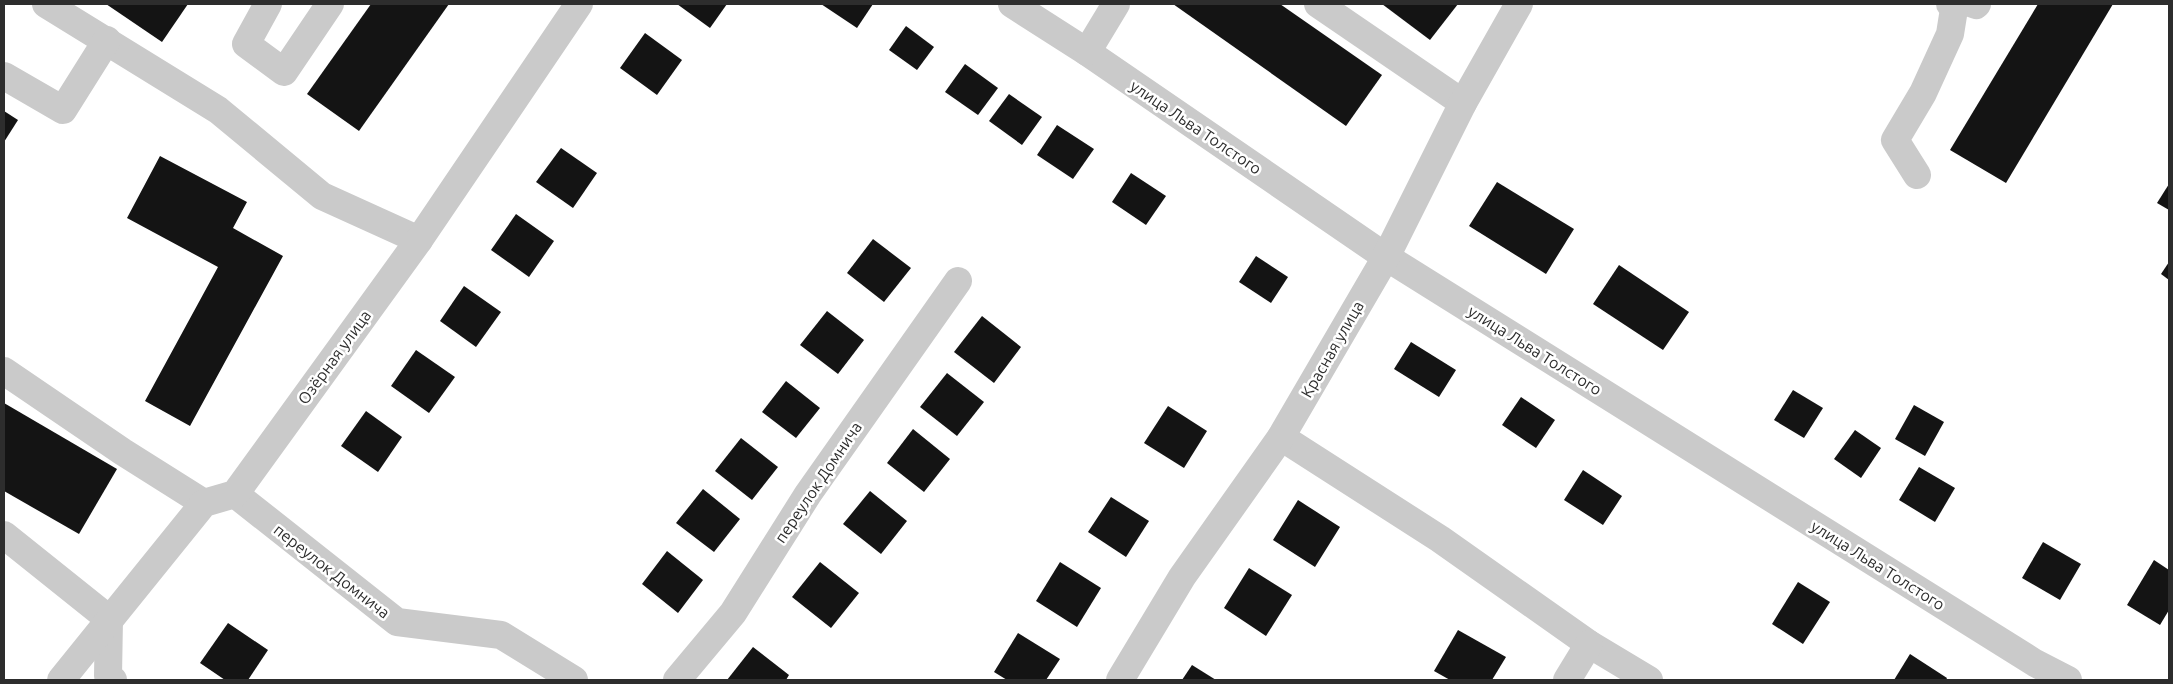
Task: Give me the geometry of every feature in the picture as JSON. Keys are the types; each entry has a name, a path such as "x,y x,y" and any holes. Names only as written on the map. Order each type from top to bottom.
{"street":[{"path":"46,4 218,110 322,196 419,240"},
{"path":"268,4 246,44 284,72 330,4"},
{"name":"Озёрная улица","path":"235,494 419,240 578,4"},
{"name":"улица Льва Толстого","path":"1012,4 1087,52 1386,257 2029,672 2068,680"},
{"path":"1087,52 1116,4"},
{"path":"1318,4 1463,103"},
{"name":"Красная улица","path":"1120,680 1182,577 1281,437 1386,257 1463,103 1519,4"},
{"path":"1916,175 1895,140 1923,93 1950,34 1954,9 1950,4"},
{"path":"1973,4 1977,4"},
{"path":"4,76 63,110 107,40"},
{"name":"переулок Домнича","path":"677,680 734,613 808,494 958,281"},
{"path":"4,371 123,452 204,503"},
{"path":"1281,437 1440,539 1589,644 1649,680"},
{"path":"61,680 204,503 235,494"},
{"name":"переулок Домнича","path":"235,494 397,622 501,635 574,680"},
{"path":"4,535 109,619"},
{"path":"109,619 108,676 113,680"},
{"path":"1567,680 1589,644"}],"building":[{"path":"106,4 188,4 162,42"},
{"path":"371,4 449,4 359,131 307,94"},
{"path":"677,4 727,4 710,28"},
{"path":"821,4 873,4 857,28"},
{"path":"1173,4 1280,4 1382,75 1346,126"},
{"path":"1382,4 1458,4 1430,40"},
{"path":"2038,4 2113,4 2006,183 1950,150"},
{"path":"906,26 934,47 917,70 889,50"},
{"path":"645,33 682,60 657,95 620,68"},
{"path":"965,64 998,88 978,115 945,92"},
{"path":"1009,94 1042,117 1022,145 989,121"},
{"path":"4,111 18,120 4,142"},
{"path":"1057,125 1094,149 1073,179 1037,155"},
{"path":"561,148 597,173 573,208 536,182"},
{"path":"160,156 247,202 233,228 283,256 190,426 145,401 218,267 127,218"},
{"path":"1131,173 1166,196 1146,225 1112,202"},
{"path":"1497,182 1574,229 1546,274 1469,226"},
{"path":"2169,184 2169,210 2157,203"},
{"path":"516,214 554,241 529,277 491,250"},
{"path":"873,239 911,268 884,302 847,273"},
{"path":"1256,256 1288,277 1271,303 1239,282"},
{"path":"2169,262 2169,280 2161,274"},
{"path":"1619,265 1689,312 1663,350 1593,304"},
{"path":"464,286 501,312 476,347 440,321"},
{"path":"827,311 864,340 838,374 800,345"},
{"path":"982,316 1021,347 994,383 954,352"},
{"path":"1411,342 1456,370 1439,397 1394,369"},
{"path":"416,350 455,377 429,413 391,386"},
{"path":"947,373 984,402 957,436 920,407"},
{"path":"786,381 820,408 796,438 762,412"},
{"path":"1793,390 1823,408 1804,438 1774,420"},
{"path":"1521,397 1555,420 1536,448 1502,425"},
{"path":"4,403 117,469 79,534 4,491"},
{"path":"1914,405 1944,422 1925,456 1895,439"},
{"path":"1168,406 1207,431 1184,468 1144,443"},
{"path":"366,411 402,437 378,472 341,446"},
{"path":"913,429 950,459 924,492 887,463"},
{"path":"1855,430 1881,448 1861,478 1834,459"},
{"path":"741,438 778,467 752,500 715,471"},
{"path":"1919,467 1955,488 1935,522 1899,500"},
{"path":"1583,470 1622,496 1603,525 1564,500"},
{"path":"703,489 740,519 714,552 676,523"},
{"path":"870,491 907,521 881,554 843,524"},
{"path":"1111,497 1149,521 1126,557 1088,532"},
{"path":"1298,500 1340,527 1315,567 1273,540"},
{"path":"2043,542 2081,564 2060,600 2022,578"},
{"path":"667,551 703,580 678,613 642,584"},
{"path":"2154,560 2169,570 2169,610 2160,625 2127,605"},
{"path":"820,562 859,593 831,628 792,597"},
{"path":"1060,562 1101,588 1077,627 1036,601"},
{"path":"1249,568 1292,595 1266,636 1224,608"},
{"path":"1798,582 1830,602 1803,644 1772,624"},
{"path":"228,623 268,650 248,680 225,680 200,663"},
{"path":"1458,630 1506,657 1492,680 1450,680 1434,671"},
{"path":"1018,633 1060,659 1046,680 1007,680 994,672"},
{"path":"753,647 789,675 786,680 727,680"},
{"path":"1910,654 1947,678 1946,680 1894,680"},
{"path":"1192,665 1216,680 1182,680"}]}
